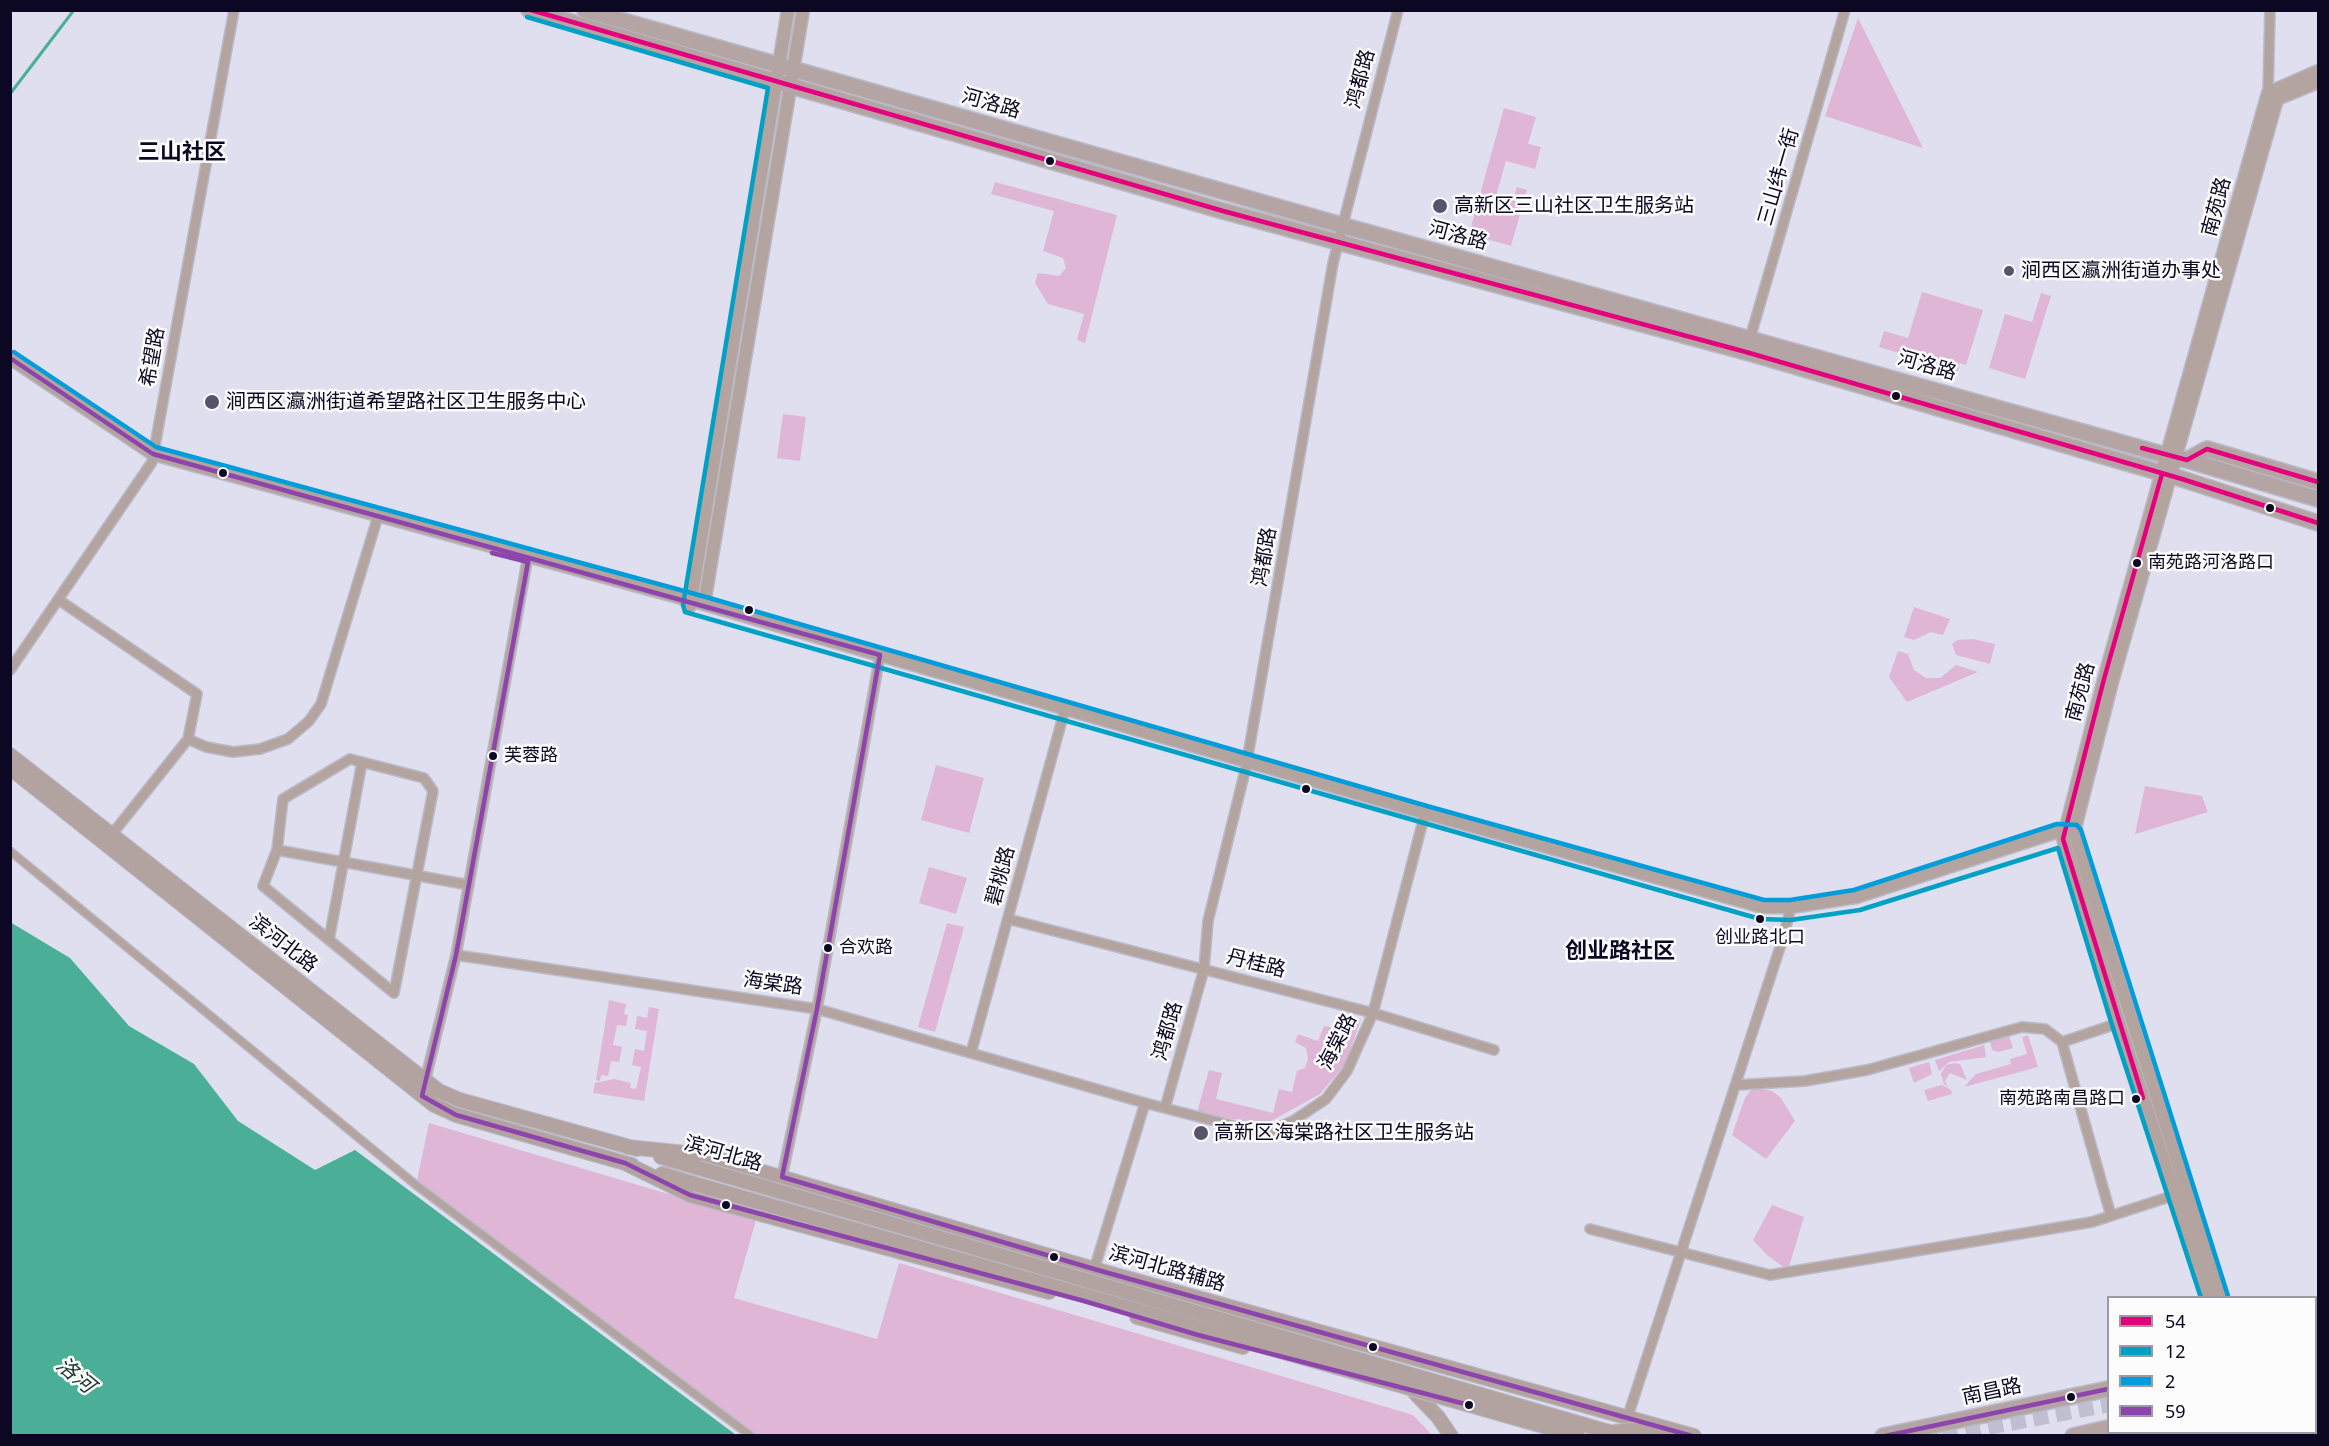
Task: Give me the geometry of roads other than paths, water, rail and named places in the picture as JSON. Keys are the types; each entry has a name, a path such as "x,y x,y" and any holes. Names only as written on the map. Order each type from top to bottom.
{"main road":[{"name":"河洛路","path":"529,10 783,85 1338,241 1748,345 2177,458 2319,499"},
{"name":"河洛路","path":"585,10 1341,225 1748,345 2319,523"},
{"path":"2177,458 2207,448 2319,482"},
{"name":"河洛路","path":"2248,501 2319,514"},
{"name":"滨河北路","path":"10,755 107,839 422,1096 456,1115 1578,1436"},
{"name":"滨河北路","path":"10,768 425,1081 439,1091 460,1100 1622,1436"},
{"name":"滨河北路辅路","path":"628,1147 705,1155 1094,1269 1695,1436"},
{"path":"625,1163 690,1195 1415,1393 1605,1436 1613,1432 1644,1429 1665,1436"},
{"name":"南昌路","path":"1883,1436 2107,1389"},
{"path":"1415,1393 1438,1417 1451,1436"},
{"path":"2073,1436 2107,1428"}],"street":[{"name":"希望路","path":"10,670 153,458 234,10"},
{"path":"704,607 783,85 788,10"},
{"path":"785,67 803,10"},
{"name":"鸿都路","path":"1165,1108 1204,969 1208,921 1246,764 1341,225 1398,10"},
{"name":"三山纬一街","path":"1748,345 1845,10"},
{"path":"2271,10 2273,94"},
{"path":"2273,94 2276,10"},
{"path":"2273,94 2319,71"},
{"path":"2273,94 2319,82"},
{"path":"691,603 783,85"},
{"name":"南苑路","path":"2069,835 2104,679 2166,475 2177,458 2273,94"},
{"path":"10,358 153,458"},
{"path":"10,366 153,458 691,603 1761,912 1791,910 1856,897 2059,831 2069,835"},
{"path":"188,739 206,747 233,752 260,749 288,739 309,721 321,704 378,519"},
{"path":"422,1096 456,955 528,559"},
{"path":"58,600 197,694 188,739 107,839"},
{"path":"782,1177 818,1009 880,658"},
{"name":"碧桃路","path":"971,1053 1064,712"},
{"path":"350,759 362,762 424,778 433,791 394,993 263,886 277,850 283,799 350,759"},
{"path":"329,940 362,762"},
{"name":"海棠路","path":"456,955 818,1009 1145,1103 1246,1130 1270,1131 1293,1121 1326,1099 1347,1071 1372,1013 1425,815"},
{"path":"2069,835 2119,1023 2208,1296"},
{"path":"2069,835 2220,1296"},
{"path":"277,850 469,885"},
{"path":"10,852 416,1185 751,1436"},
{"path":"1622,1436 1791,910"},
{"name":"丹桂路","path":"1008,919 1372,1013 1494,1050"},
{"path":"2062,1042 2119,1023"},
{"path":"1736,1085 1806,1081 1867,1070 2022,1027 2045,1029 2062,1042 2111,1216"},
{"path":"1084,1301 1145,1103"},
{"path":"1590,1229 1770,1275 2092,1222 2176,1194"}],"water":[{"name":"洛河","path":"10,922 70,958 129,1026 194,1064 238,1121 315,1170 355,1150 736,1435 11,1435"}],"waterway":[{"path":"10,94 74,10"}],"tunnel":[{"path":"1943,1436 2107,1405"}],"place":[{"name":"高新区三山社区卫生服务站","path":"1440,206"},
{"name":"涧西区瀛洲街道办事处","path":"2009,271"},
{"name":"涧西区瀛洲街道希望路社区卫生服务中心","path":"212,402"},
{"name":"南苑路河洛路口","path":"2137,563"},
{"name":"芙蓉路","path":"493,756"},
{"name":"创业路北口","path":"1760,919"},
{"name":"合欢路","path":"828,948"},
{"name":"南苑路南昌路口","path":"2136,1099"},
{"name":"高新区海棠路社区卫生服务站","path":"1201,1133"}],"district":[{"name":"三山社区","path":"182,153"},
{"name":"创业路社区","path":"1620,952"}]}
